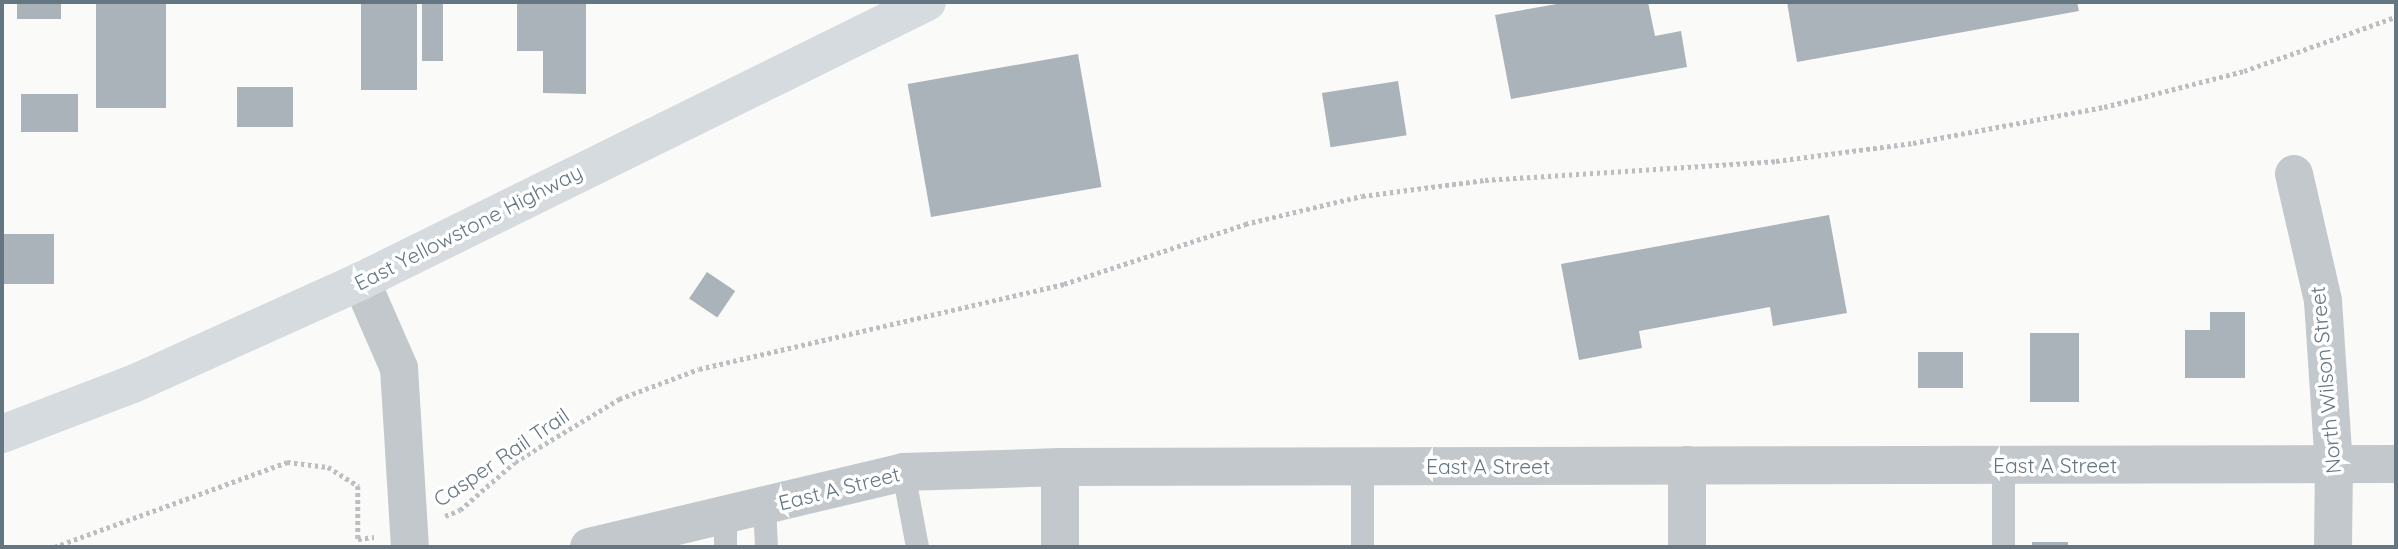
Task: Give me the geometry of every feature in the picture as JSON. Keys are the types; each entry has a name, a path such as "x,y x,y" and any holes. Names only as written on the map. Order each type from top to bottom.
{"main road":[{"name":"East Yellowstone Highway","path":"2,434 133,384 361,281 927,2"}],"street":[{"name":"North Wilson Street","path":"2294,174 2323,301 2334,465 2333,547"},
{"path":"361,281 399,368 411,539"},
{"name":"East A Street","path":"589,547 725,531 764,507 903,471 1060,467 2396,464"},
{"path":"1687,465 1687,547"},
{"path":"1060,467 1060,547"}],"lane":[{"path":"2003,465 2003,547"},
{"path":"1362,466 1362,547"},
{"path":"903,471 917,547"},
{"path":"764,507 766,547"}],"path":[{"name":"Casper Rail Trail","path":"54,547 287,462 328,467 358,486 358,539 411,539 460,510 514,462 619,399 699,369 1064,284 1245,224 1362,196 1485,180 1776,161 1913,144 2104,107 2231,74 2396,17"}],"building":[{"path":"17,2 61,2 61,19 17,19"},
{"path":"96,2 166,2 166,108 96,108"},
{"path":"361,2 417,2 417,90 361,90"},
{"path":"422,2 443,2 443,61 422,61"},
{"path":"517,2 586,2 586,94 543,93 543,51 517,51"},
{"path":"1568,2 1648,2 1655,36 1681,31 1687,67 1511,99 1495,15"},
{"path":"1787,2 2077,2 2079,11 1797,62"},
{"path":"1078,54 1101,187 931,217 908,84"},
{"path":"1398,81 1407,135 1331,147 1322,93"},
{"path":"237,87 293,87 293,127 237,127"},
{"path":"21,94 78,94 78,132 21,132"},
{"path":"1829,215 1847,313 1773,326 1770,307 1639,331 1642,348 1579,360 1561,264"},
{"path":"2,234 54,234 54,284 2,284"},
{"path":"707,272 735,291 717,318 689,299"},
{"path":"2210,312 2245,312 2245,378 2185,378 2185,330 2210,330"},
{"path":"2030,333 2079,333 2079,402 2030,402"},
{"path":"1918,352 1963,352 1963,388 1918,388"},
{"path":"2032,542 2068,542 2068,547 2032,547"}]}
